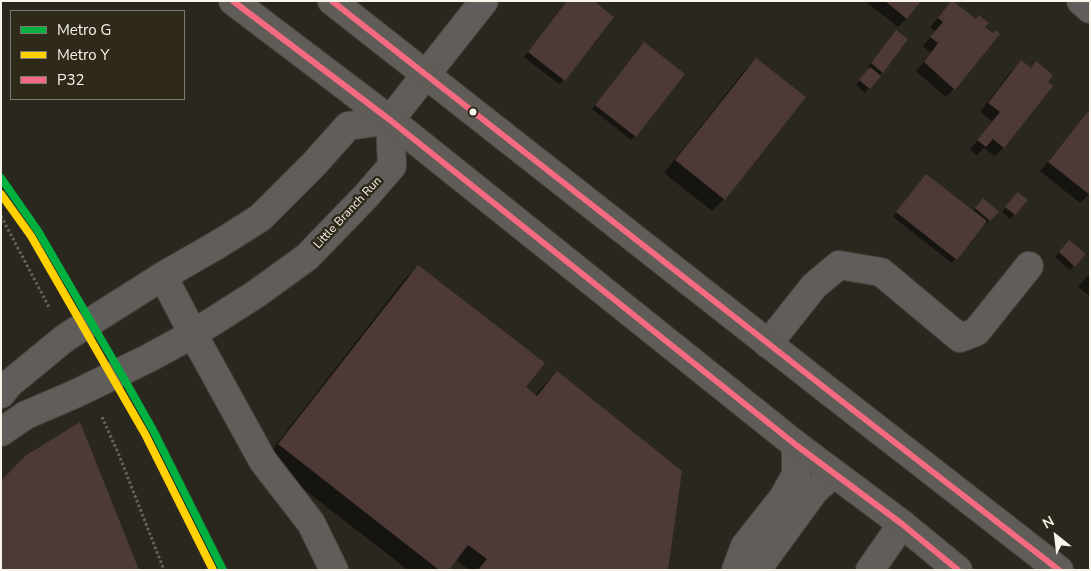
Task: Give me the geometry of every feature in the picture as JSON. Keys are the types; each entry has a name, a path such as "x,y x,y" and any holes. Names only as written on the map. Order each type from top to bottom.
{"main road":[{"path":"232,1 390,120 796,445 902,524 958,570"},
{"path":"332,1 768,344 1060,570"}],"street":[{"path":"1,394 9,384 65,338 260,218 316,162 348,126 390,120 484,1"},
{"path":"1081,1 1090,9"},
{"name":"Little Branch Run","path":"1,432 26,415 75,394 193,334 256,294 307,258 392,166 390,120"},
{"path":"768,344 814,286 840,265 881,272 960,338 976,332 1029,266"},
{"path":"163,276 263,461 311,523 334,570"},
{"path":"736,570 745,546 783,498 796,475 796,445"},
{"path":"754,570 758,568 815,490 833,474"},
{"path":"870,570 902,524"}],"path":[{"path":"1,216 53,315"},
{"path":"100,411 164,570"}],"building":[{"path":"567,1 594,1 614,17 565,81 528,52"},
{"path":"885,1 921,1 907,19"},
{"path":"951,1 976,19 979,15 989,23 985,27 993,33 995,30 1000,34 955,90 924,62 938,43 930,37 943,22 938,18"},
{"path":"896,30 908,39 883,73 871,63"},
{"path":"644,42 685,74 636,137 595,105"},
{"path":"756,58 806,97 725,200 675,160"},
{"path":"1021,60 1031,68 1036,61 1053,75 1048,82 1053,86 1004,148 993,139 986,147 977,140 1000,112 988,103"},
{"path":"870,67 881,76 870,89 859,80"},
{"path":"1090,109 1090,195 1048,162"},
{"path":"926,174 987,221 957,260 896,212"},
{"path":"1018,192 1028,200 1015,215 1005,207"},
{"path":"983,198 999,212 990,221 975,208"},
{"path":"1069,240 1086,254 1075,267 1059,252"},
{"path":"418,265 545,363 526,387 537,396 557,371 682,471 668,570 478,570 487,559 468,545 449,570 439,570 278,444"},
{"path":"80,422 139,570 1,570 1,481 25,456"}],"metro line":[{"name":"G","path":"1,178 38,231 123,377 153,430 223,570"},
{"name":"Y","path":"1,194 31,236 145,434 213,570"}],"transit line":[{"name":"P32","path":"233,1 390,120 796,445 902,524 958,570"},
{"name":"P32","path":"332,1 1059,570"}]}
